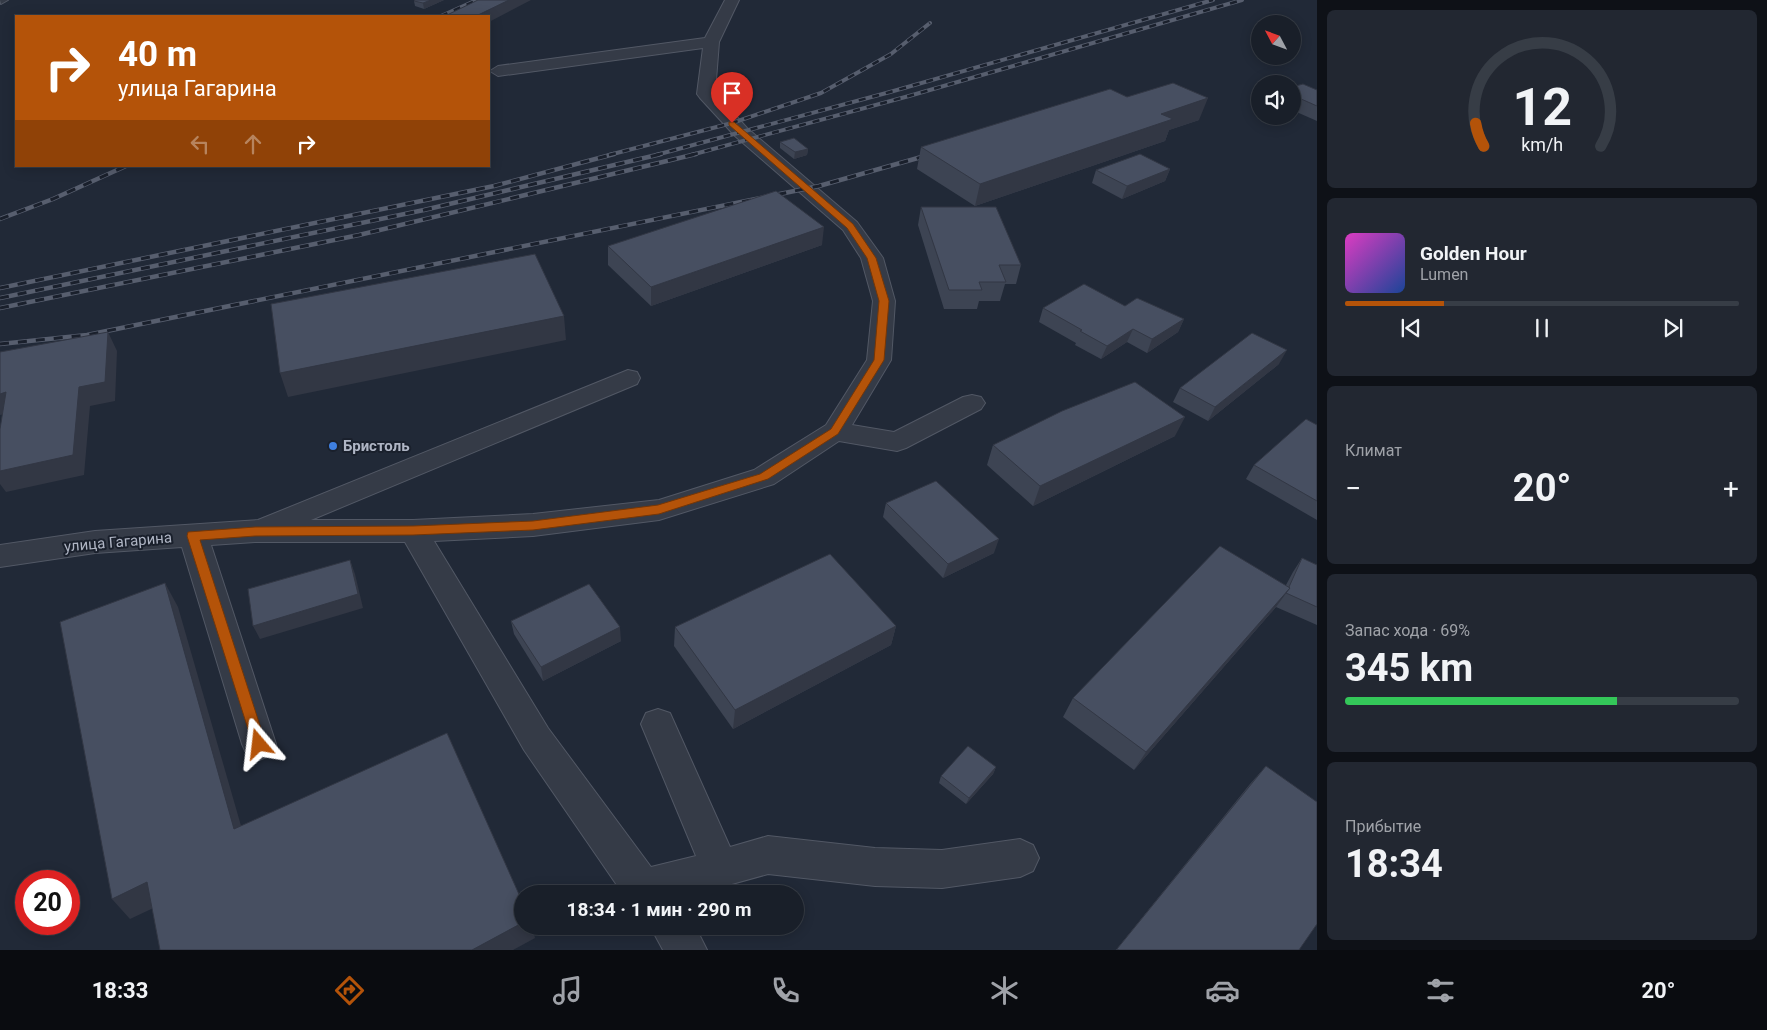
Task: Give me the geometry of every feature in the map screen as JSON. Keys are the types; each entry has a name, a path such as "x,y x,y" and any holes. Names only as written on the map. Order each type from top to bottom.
{"street":[{"name":"улица Гагарина","path":"0,556 95,542 255,531 413,531 533,526 659,510 764,477 835,431 879,360 884,301 872,258 850,226 741,132 706,94 710,42 732,0"},
{"path":"498,71 710,42"},
{"path":"255,531 628,378"},
{"path":"835,431 897,442 972,403"},
{"path":"413,531 536,739 641,885"},
{"path":"193,536 259,744"},
{"path":"658,724 720,868"},
{"path":"665,885 768,855 875,867 942,869 1020,858"}],"building":[{"path":"415,0 431,0 423,3"},
{"path":"478,0 509,0 478,15 447,15"},
{"path":"1173,83 1208,98 1161,114 1173,119 980,184 921,147 1110,89 1127,97"},
{"path":"1301,85 1317,90 1317,106 1301,99"},
{"path":"794,138 808,149 795,152 780,142"},
{"path":"1140,154 1170,169 1127,186 1096,170"},
{"path":"776,191 824,227 651,287 608,246"},
{"path":"921,207 996,207 1021,265 999,265 1006,282 979,282 982,290 949,290"},
{"path":"535,254 564,316 280,373 271,304"},
{"path":"1084,284 1125,306 1137,298 1184,319 1152,339 1133,329 1107,346 1043,308"},
{"path":"108,332 105,382 79,387 73,455 0,471 0,429 6,392 0,394 0,352"},
{"path":"1252,333 1287,350 1215,407 1180,388"},
{"path":"1135,382 1185,417 1040,486 993,445 1062,411"},
{"path":"1306,419 1317,425 1317,501 1254,465"},
{"path":"936,481 999,539 948,564 886,503"},
{"path":"1220,546 1290,588 1146,752 1073,698"},
{"path":"830,554 896,626 735,710 675,627"},
{"path":"1302,558 1317,565 1317,607 1286,593 1290,588"},
{"path":"350,560 358,594 253,626 248,589"},
{"path":"165,583 234,829 447,733 515,885 514,927 472,950 160,950 147,882 112,899 60,622"},
{"path":"589,584 620,627 541,667 511,621"},
{"path":"968,746 996,767 969,798 941,776"},
{"path":"1266,766 1317,802 1317,924 1299,950 1117,949"}],"railway":[{"path":"443,15 477,0"},
{"path":"656,155 890,92 1213,0"},
{"path":"691,155 909,96 1242,0"},
{"path":"609,155 732,123 821,93 891,54 930,23"},
{"path":"0,288 494,186 614,154"},
{"path":"0,298 424,210 661,154"},
{"path":"0,308 359,235 696,154"},
{"path":"0,344 87,335 819,186 930,155"},
{"path":"0,219 53,199 124,167"}],"place":[{"name":"Бристоль","path":"333,446"}],"route":[{"path":"259,744 193,536 255,531 413,531 533,526 659,510 764,477 835,431 879,360 884,301 872,258 850,226 749,140 732,123"}]}
